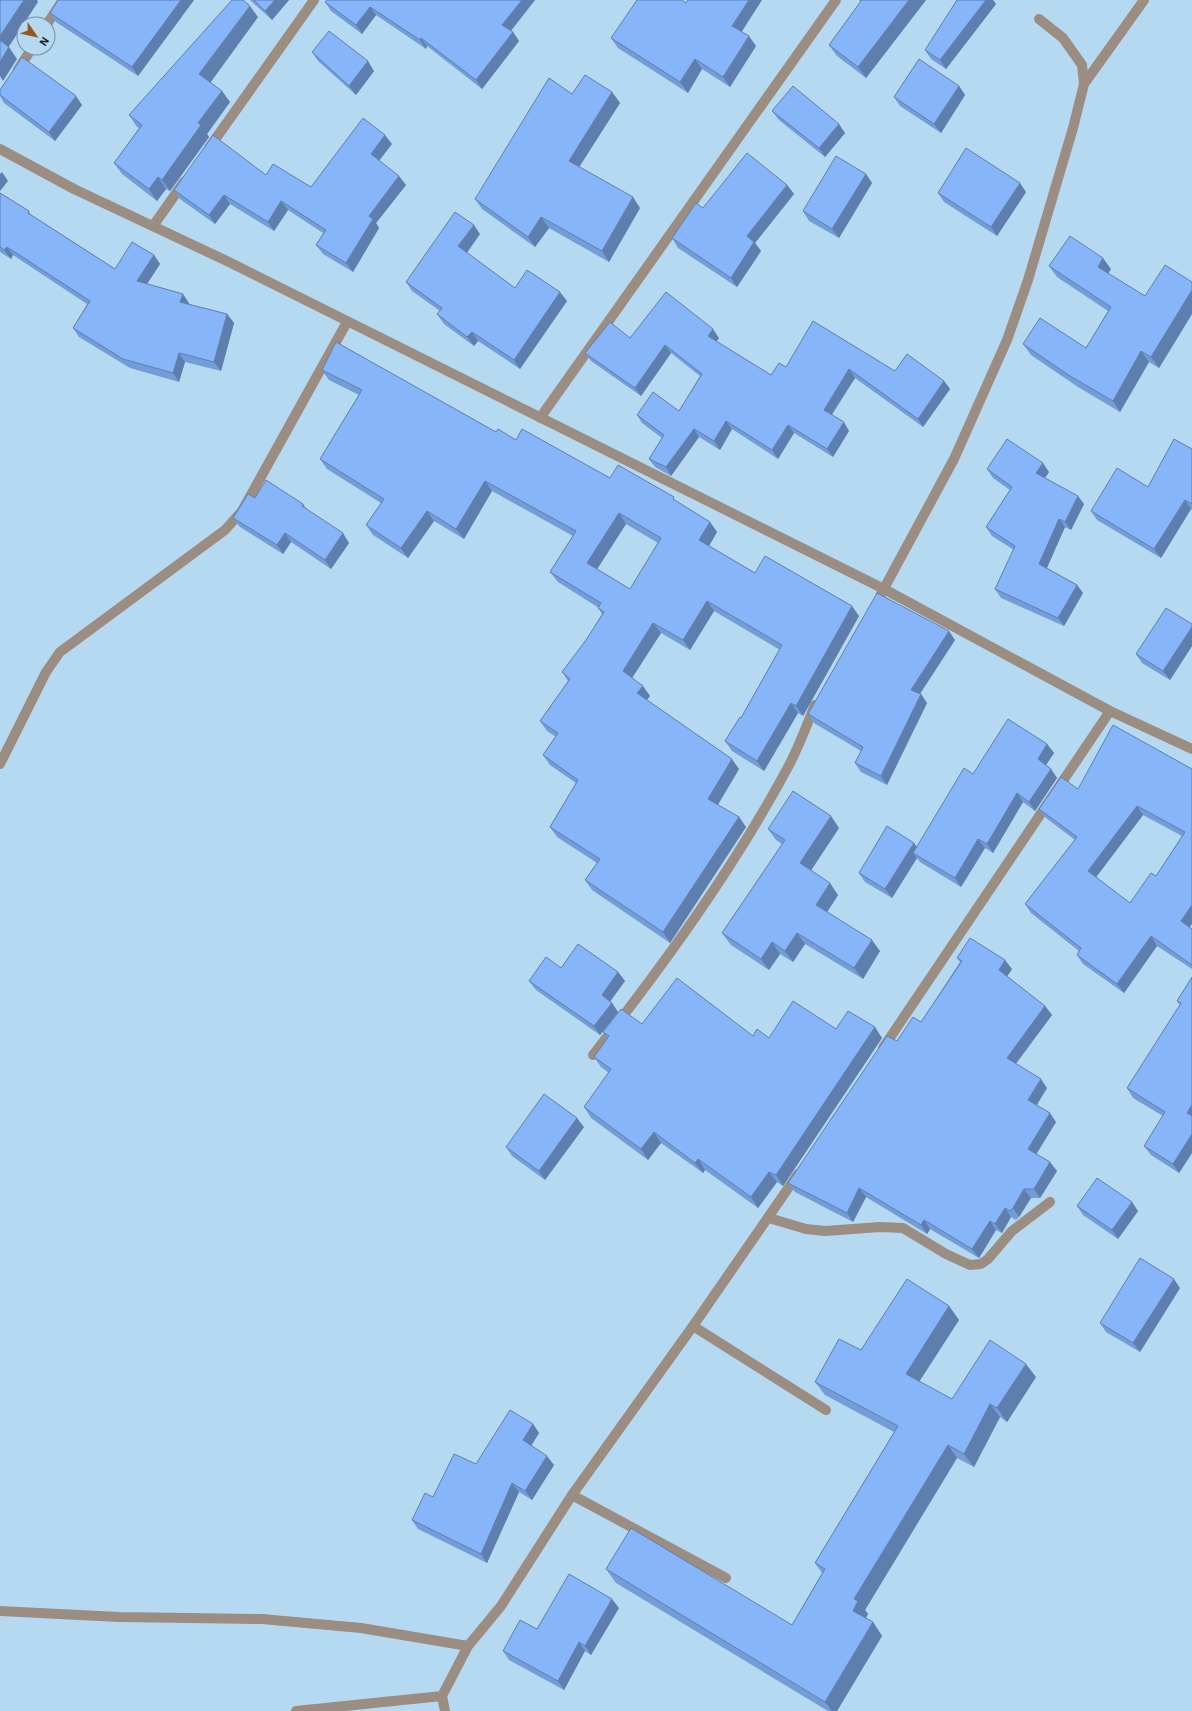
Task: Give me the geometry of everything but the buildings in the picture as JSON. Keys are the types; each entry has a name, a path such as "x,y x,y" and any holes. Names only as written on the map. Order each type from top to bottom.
{"street":[{"path":"52,16 63,0"},
{"path":"204,155 314,0"},
{"path":"540,418 836,0"},
{"path":"1084,84 1144,0"},
{"path":"876,603 954,458 1007,340 1031,273 1073,128 1084,84 1082,65 1072,48 1063,38 1039,18"},
{"path":"12,79 27,56"},
{"path":"0,149 74,189 153,226 884,589 1110,711 1192,749"},
{"path":"153,226 190,174"},
{"path":"0,764 46,672 60,652 225,530 242,511 347,322"},
{"path":"593,1055 654,977 719,885 788,768 819,698"},
{"path":"878,1056 1110,711"},
{"path":"445,1711 442,1696 468,1646 501,1606 572,1495 693,1326 804,1166"},
{"path":"769,1218 806,1229 825,1231 880,1227 903,1228 946,1254 970,1265 975,1265 981,1264 1012,1231 1050,1202"},
{"path":"693,1326 826,1410"},
{"path":"572,1495 726,1578"},
{"path":"0,1611 119,1617 262,1619 361,1628 468,1646"},
{"path":"296,1711 442,1696"}]}
